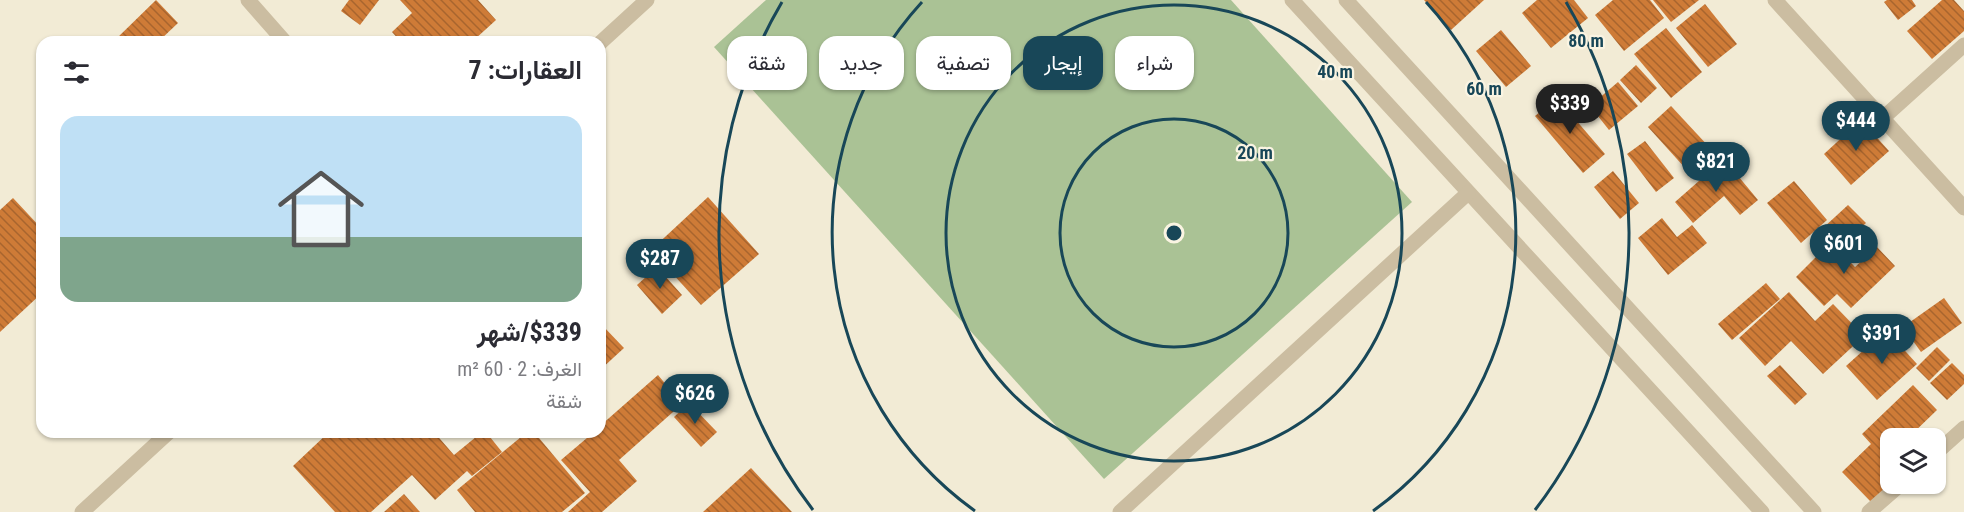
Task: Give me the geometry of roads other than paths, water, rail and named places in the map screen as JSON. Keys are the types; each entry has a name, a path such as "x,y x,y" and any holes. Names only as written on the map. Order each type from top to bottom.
{"street":[{"path":"248,0 280,36"},
{"path":"606,38 647,0"},
{"path":"1292,0 1762,512"},
{"path":"1346,0 1814,512"},
{"path":"1775,0 1964,208"},
{"path":"1883,118 1964,45"},
{"path":"1120,512 1468,193"},
{"path":"1946,444 1964,428"},
{"path":"82,512 162,438"},
{"path":"1869,512 1889,494"}]}
